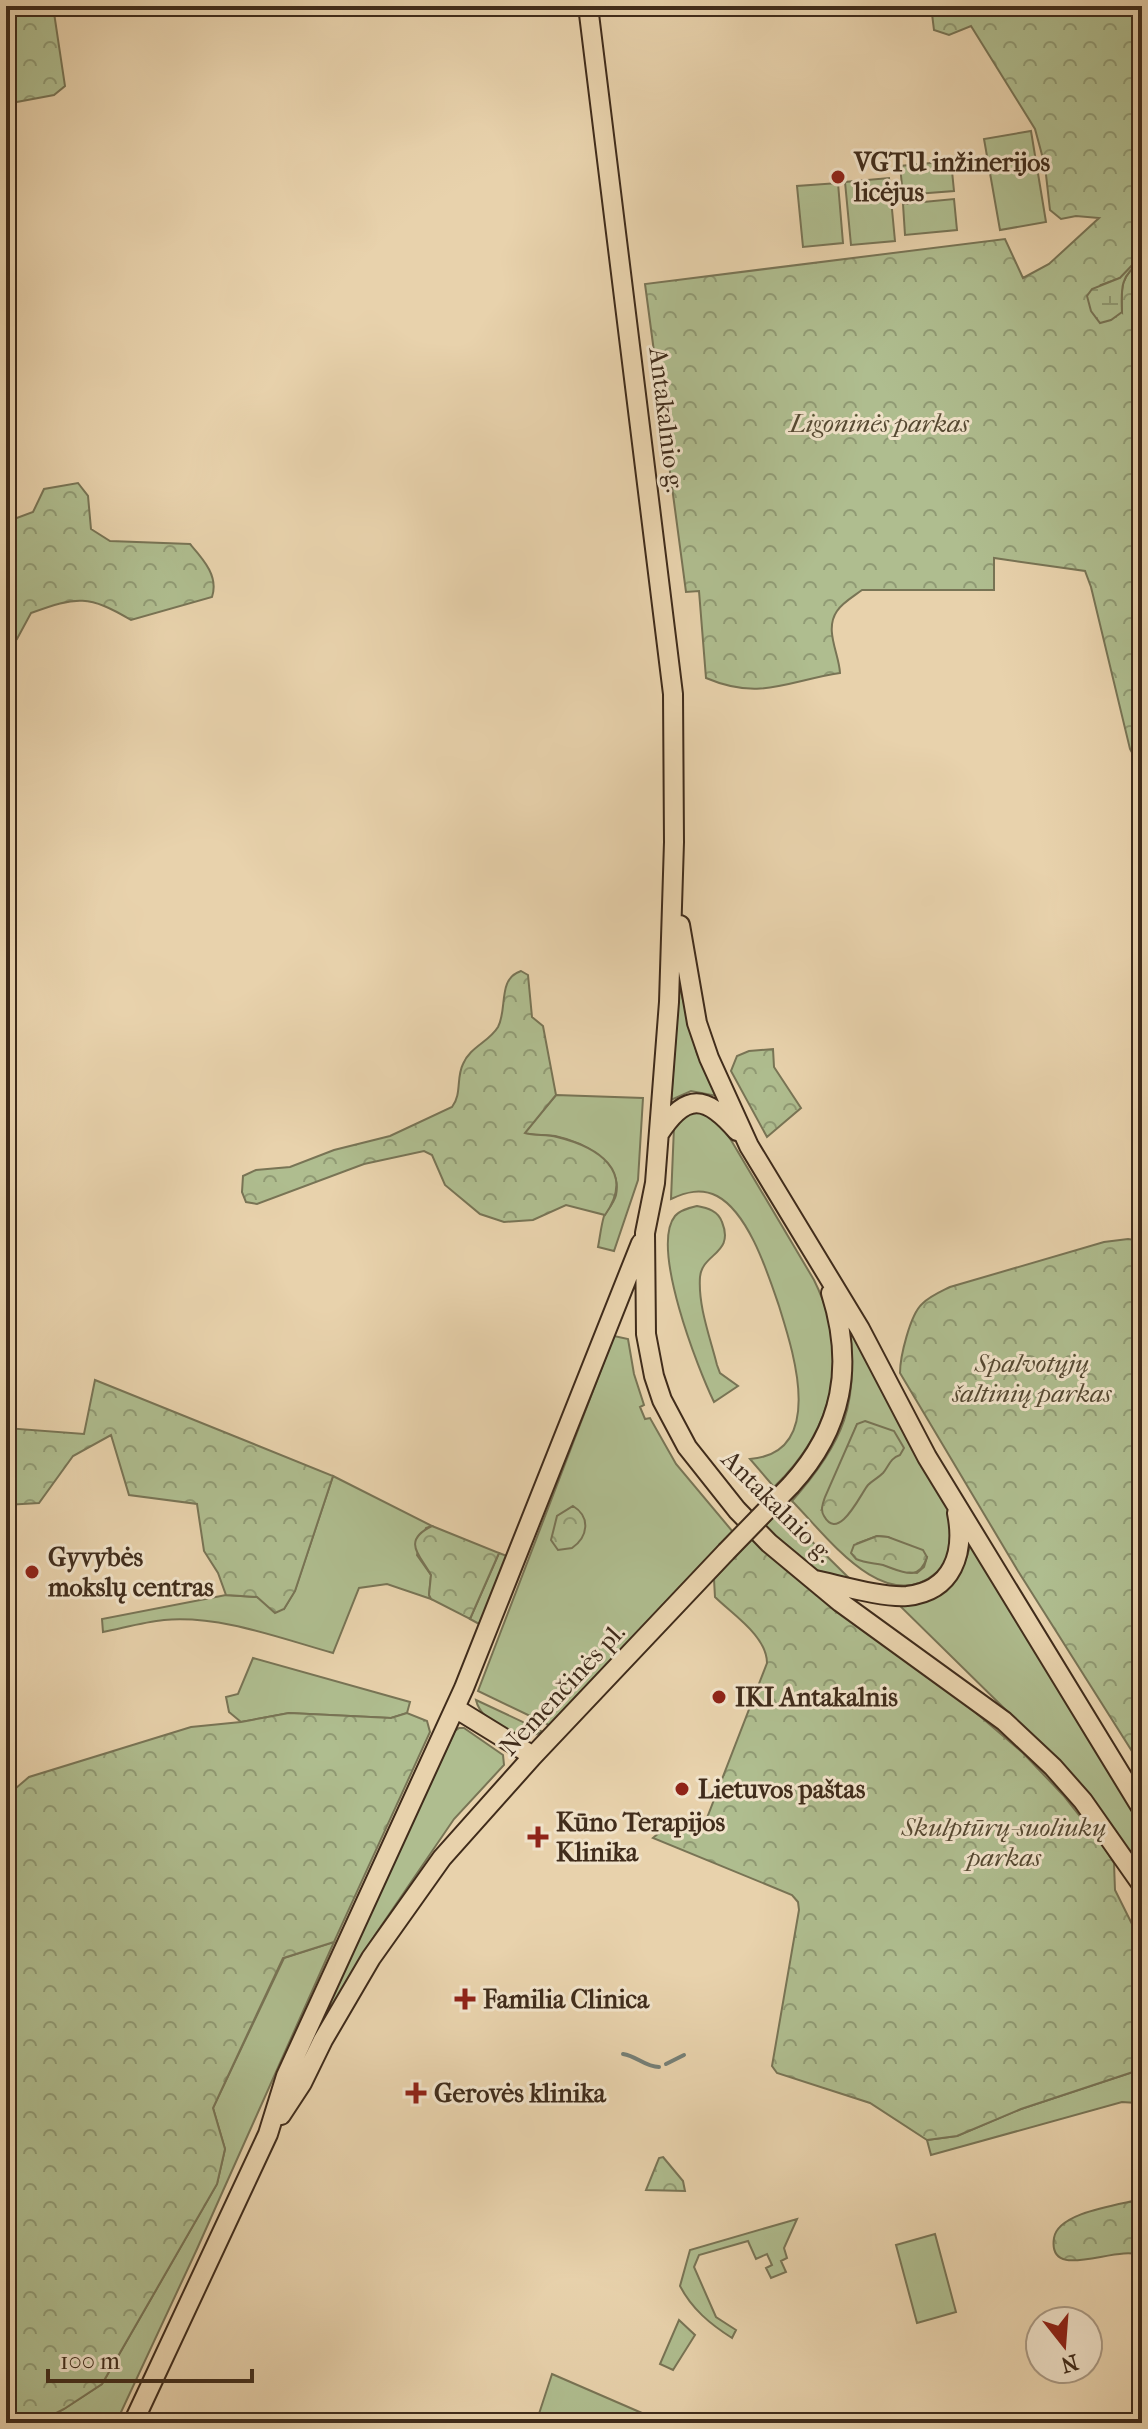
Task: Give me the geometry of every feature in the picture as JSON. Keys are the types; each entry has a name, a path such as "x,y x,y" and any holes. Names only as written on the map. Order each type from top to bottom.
{"main road":[{"name":"Antakalnio g.","path":"588,6 673,694 674,842 669,1002 655,1183 645,1233 646,1334 654,1376 673,1423 707,1474 737,1510 769,1543 857,1615 975,1698 1014,1730 1083,1801 1142,1885"},
{"name":"Antakalnio g.","path":"674,842 680,919 697,1023 709,1058 749,1146 860,1329 901,1411 1142,1809"},
{"path":"658,1137 675,1111 699,1103 721,1114 749,1146"},
{"name":"Nemenčinės pl.","path":"133,2423 268,2134 286,2076 455,1708 521,1550 645,1233"},
{"name":"Nemenčinės pl.","path":"268,2134 302,2083 371,1958 442,1858 533,1756 791,1485 818,1452 828,1433 841,1387 841,1335 825,1275"},
{"path":"812,1579 892,1596 907,1596 932,1588 952,1571 957,1559 961,1543 955,1501"},
{"path":"455,1708 533,1756"}],"green space":[{"path":"6,6 53,6 65,86 54,95 6,104"},
{"name":"Ligoninės parkas","path":"923,6 1142,6 1142,255 1120,278 1101,285 1122,312 1123,283 1129,272 1142,262 1142,771 1130,749 1085,571 994,558 994,590 862,590 842,605 833,618 832,634 840,673 758,689 725,685 706,678 699,591 686,592 645,284 1005,239 1023,278 1049,264 1099,218 1076,216 1061,219 1050,210 1045,166 1035,129 971,26 949,35 934,30 932,14"},
{"path":"1031,131 1046,222 1000,230 984,139"},
{"path":"951,161 954,191 903,195 900,166"},
{"path":"889,178 895,241 851,245 845,182"},
{"path":"838,183 843,243 803,247 797,186"},
{"path":"954,199 957,230 905,235 903,204"},
{"path":"1142,255 1142,262 1129,272 1123,283 1122,312 1100,323 1091,311 1087,296 1092,289 1120,278"},
{"path":"78,483 88,496 91,529 110,541 190,544 212,575 212,597 131,620 93,602 60,603 31,613 17,639 6,634 6,522 33,512 44,489"},
{"path":"521,971 528,975 532,1017 543,1026 556,1095 525,1133 572,1141 598,1154 608,1163 616,1186 614,1199 605,1215 566,1205 533,1220 504,1222 480,1214 445,1185 432,1155 424,1151 364,1164 257,1204 246,1202 242,1192 243,1176 256,1170 290,1167 334,1150 390,1136 452,1107 466,1058 498,1027 506,987 509,980"},
{"path":"679,992 697,1054 717,1096 691,1091 671,1100"},
{"path":"773,1049 774,1067 801,1108 767,1137 731,1071 737,1056 749,1051"},
{"path":"556,1095 643,1098 638,1180 614,1251 598,1247 604,1216 616,1195 617,1183 607,1163 599,1155 566,1139 524,1133"},
{"path":"701,1111 714,1118 728,1135 814,1280 826,1308 832,1336 834,1364 823,1416 794,1465 774,1487 750,1459 774,1453 789,1439 797,1420 799,1397 791,1348 769,1278 748,1230 728,1204 705,1192 688,1193 671,1199 674,1127 687,1113"},
{"path":"697,1206 718,1215 725,1233 721,1247 702,1269 700,1288 705,1321 720,1373 738,1386 714,1402 688,1337 668,1254 669,1232 675,1216"},
{"name":"Spalvotųjų šaltinių parkas","path":"1142,1241 1142,1767 1018,1571 900,1373 910,1326 918,1309 932,1296 950,1287 1104,1242"},
{"path":"848,1325 950,1511 953,1545 948,1559 936,1573 916,1584 896,1585 877,1579 857,1566 792,1501 836,1441 849,1399 851,1352","holes":["857,1425 894,1456 871,1481 822,1509","877,1536 888,1537 927,1557 924,1567 917,1573 898,1570 878,1560 858,1543"]},
{"path":"614,1336 628,1339 645,1419 650,1418 676,1464 733,1532 551,1726 478,1691"},
{"path":"95,1380 333,1476 295,1591 284,1609 275,1613 257,1597 226,1595 218,1573 204,1551 197,1504 129,1495 111,1435 73,1456 39,1503 6,1505 6,1428 84,1434"},
{"path":"865,1421 894,1431 904,1448 868,1485 849,1514 836,1524 830,1523 822,1511 825,1497 857,1424"},
{"path":"333,1476 432,1526 426,1528 417,1555 431,1575 431,1599 387,1584 359,1588 333,1653 228,1624 185,1619 103,1632 102,1619 226,1595 257,1597 284,1609 295,1590"},
{"path":"573,1506 583,1516 584,1533 572,1548 558,1550 551,1540 557,1516"},
{"path":"780,1510 851,1580 816,1570 764,1527"},
{"path":"432,1526 499,1553 470,1619 431,1599 429,1595 431,1575 418,1555 415,1543 417,1537"},
{"path":"877,1536 923,1550 927,1557 924,1565 909,1573 856,1559 851,1553 854,1545"},
{"name":"Skulptūrų-suoliukų parkas","path":"752,1539 833,1608 940,1682 1023,1753 1063,1795 1102,1844 1114,1863 1115,1890 1142,1944 1142,2069 1021,2109 957,2136 927,2140 870,2103 777,2073 772,2066 798,1902 792,1895 653,1838 666,1827 686,1831 705,1823 767,1663 755,1635 715,1597 714,1579"},
{"path":"970,1545 1025,1629 1141,1825 1142,1868 1101,1813 1012,1716 897,1603 934,1590 953,1579 966,1560"},
{"path":"499,1553 507,1556 481,1625 470,1619"},
{"path":"253,1658 410,1702 407,1713 391,1718 289,1713 241,1722 229,1712 226,1697 238,1694"},
{"path":"476,1700 542,1732 524,1734 503,1728 485,1716"},
{"path":"289,1713 391,1718 407,1713 427,1721 430,1732 334,1942 283,1958 213,2108 225,2149 217,2184 102,2384 41,2421 6,2416 6,1816 16,1788 29,1777 191,1727"},
{"path":"464,1728 503,1755 504,1765 454,1819 375,1935 322,2024 319,2023 455,1731"},
{"path":"334,1942 116,2423 41,2421 102,2384 217,2184 225,2149 213,2108 284,1958"},
{"path":"1142,2069 1142,2106 1122,2102 931,2155 927,2140 957,2136 1021,2109"},
{"path":"663,2157 683,2181 685,2191 646,2190 659,2158"},
{"path":"1142,2199 1142,2256 1131,2253 1072,2260 1061,2258 1055,2251 1054,2238 1066,2222 1091,2211"},
{"path":"797,2219 784,2248 787,2258 781,2261 786,2272 771,2278 766,2268 772,2265 767,2254 756,2259 748,2241 699,2255 694,2267 716,2317 736,2330 732,2338 702,2315 680,2286 690,2250"},
{"path":"935,2234 956,2312 917,2323 896,2245"},
{"path":"679,2320 695,2335 673,2370 660,2364"},
{"path":"552,2374 665,2423 536,2423"}],"waterway":[{"path":"623,2054 659,2067"},
{"path":"666,2064 684,2055"}],"place":[{"name":"VGTU inžinerijos licėjus","path":"838,177"},
{"name":"Gyvybės mokslų centras","path":"32,1572"},
{"name":"IKI Antakalnis","path":"719,1697"},
{"name":"Lietuvos paštas","path":"682,1789"},
{"name":"Kūno Terapijos Klinika","path":"538,1837"},
{"name":"Familia Clinica","path":"465,1999"},
{"name":"Gerovės klinika","path":"416,2093"}]}
